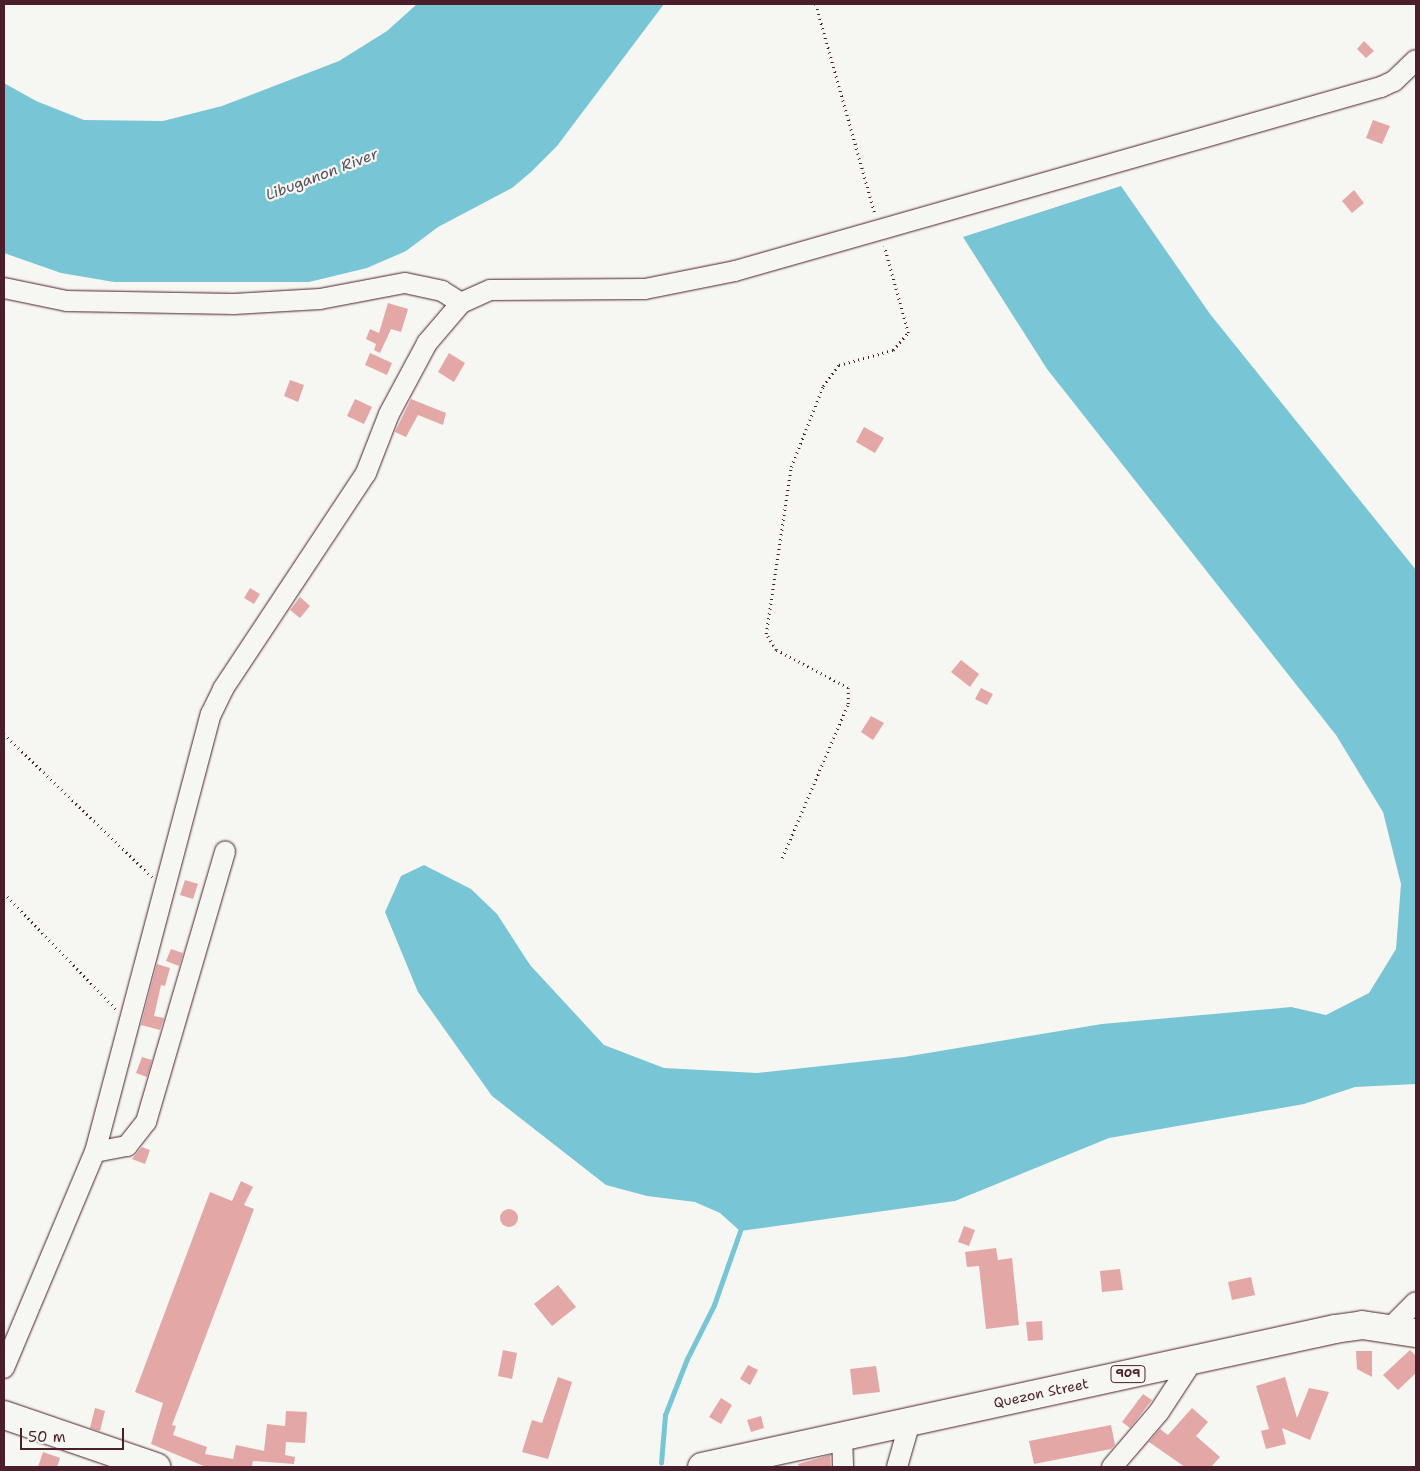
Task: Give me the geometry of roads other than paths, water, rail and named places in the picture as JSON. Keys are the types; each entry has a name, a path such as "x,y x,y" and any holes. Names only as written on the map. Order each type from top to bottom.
{"highway":[{"name":"Quezon Street","path":"842,1436 1335,1329 1404,1330"},
{"path":"4,1415 156,1467"},
{"name":"909","path":"702,1467 842,1436"}],"street":[{"path":"4,1368 95,1152 206,729 217,701 354,493 389,414 426,343 461,303 490,290 645,289 735,271 879,228 1381,87 1394,81 1416,60"},
{"path":"4,288 68,301 234,304 320,299 405,283 442,291 461,303"},
{"path":"95,1152 127,1146 146,1122 224,851"},
{"path":"1404,1330 1416,1302"},
{"path":"1112,1467 1159,1412 1193,1360"},
{"path":"897,1467 910,1422"},
{"path":"842,1436 843,1467"}],"water":[{"name":"Libuganon River","path":"417,4 664,4 557,146 531,172 512,188 438,227 406,251 367,268 309,282 114,282 61,273 4,253 4,83 36,101 84,120 163,121 222,106 339,61 387,31"},
{"path":"1121,186 1210,314 1416,570 1416,1084 1355,1087 1304,1104 1109,1138 955,1201 740,1231 720,1213 695,1202 647,1196 606,1185 492,1096 418,992 385,912 401,876 424,865 471,889 497,914 530,965 604,1045 664,1068 757,1073 904,1057 1102,1024 1291,1007 1326,1015 1369,993 1396,949 1401,884 1383,812 1336,735 1047,369 963,237"}],"waterway":[{"path":"661,1463 665,1415 687,1359 714,1305 740,1231"}]}
